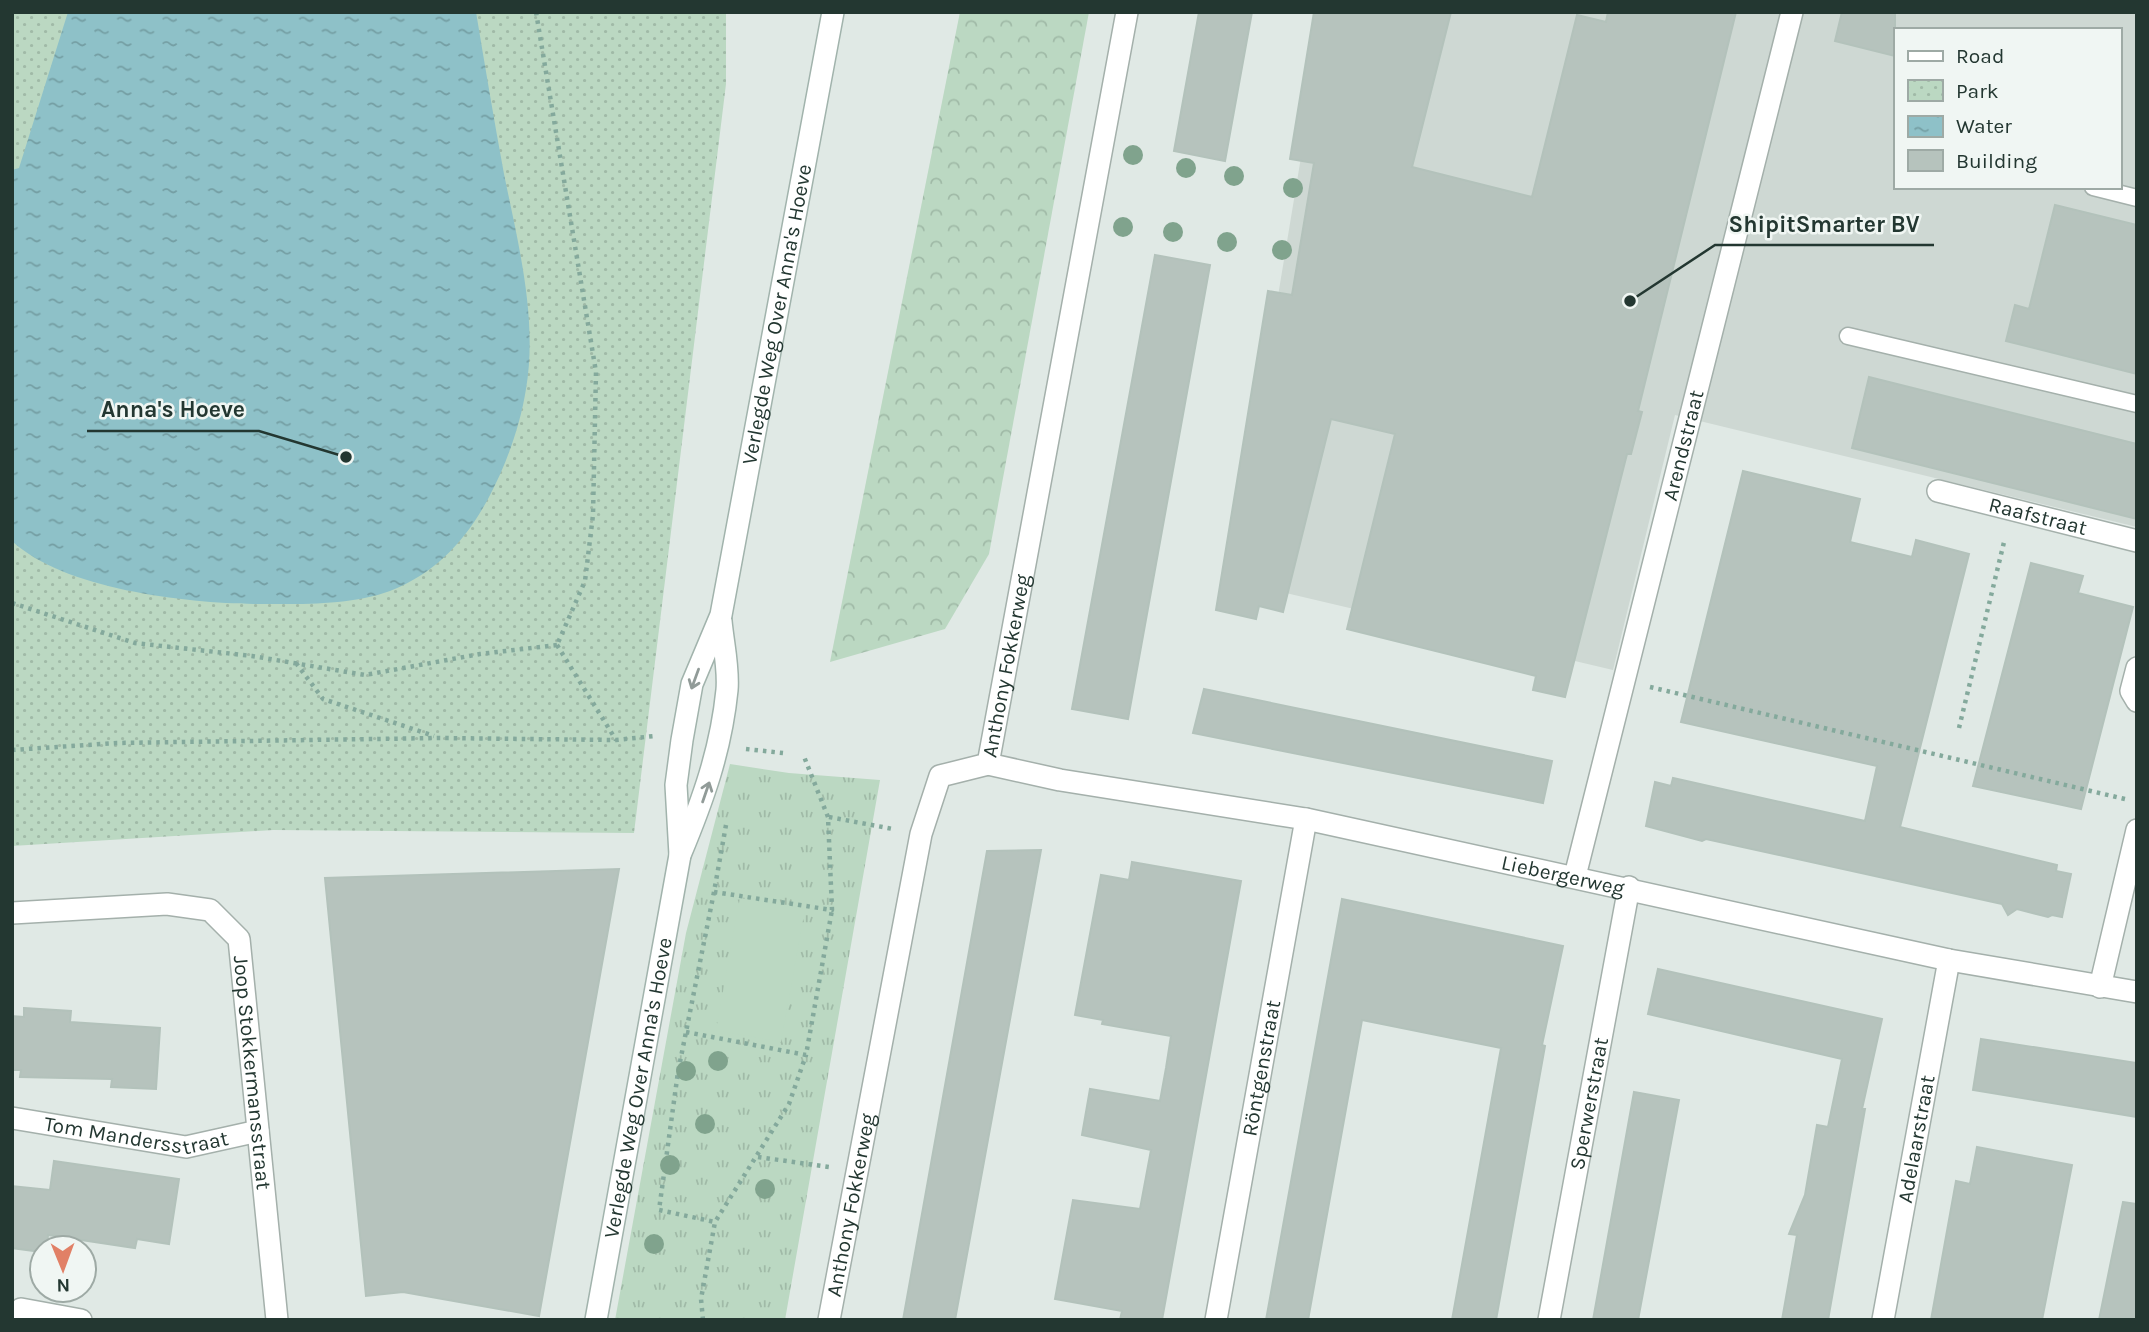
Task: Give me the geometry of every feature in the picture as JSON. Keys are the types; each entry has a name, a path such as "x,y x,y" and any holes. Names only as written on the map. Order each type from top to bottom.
{"street":[{"name":"Anthony Fokkerweg","path":"829,1320 921,834 940,776 988,764 1127,12"},
{"name":"Arendstraat","path":"1575,876 1792,12"},
{"name":"Verlegde Weg Over Anna's Hoeve","path":"680,855 676,785 692,684 721,615 832,13"},
{"name":"Raafstraat","path":"1938,491 2137,541"},
{"name":"Verlegde Weg Over Anna's Hoeve","path":"596,1320 680,855 707,792 718,746 727,688 721,615"},
{"path":"2137,668 2131,691 2137,701"},
{"name":"Liebergerweg","path":"988,764 1060,780 1306,819 1629,887 1949,960 2137,992"},
{"name":"Röntgenstraat","path":"1216,1320 1306,819"},
{"path":"2100,987 2137,830"},
{"name":"Sperwerstraat","path":"1549,1320 1629,887"},
{"name":"Joop Stokkermansstraat","path":"12,913 167,904 210,910 239,939 277,1320"},
{"name":"Adelaarstraat","path":"1883,1320 1949,960"},
{"name":"Tom Mandersstraat","path":"12,1118 186,1147 258,1132"},
{"path":"18,1320 21,1308 81,1320"}],"lane":[{"path":"2101,189 2137,198"},
{"path":"1848,336 2137,404"}],"path":[{"path":"537,12 596,372 593,515 585,581 557,645"},
{"path":"1959,728 2012,510"},
{"path":"12,610 15,605 135,643 296,663 365,675 480,654 557,645"},
{"path":"557,645 616,740"},
{"path":"296,663 323,699 438,738"},
{"path":"1624,681 2137,802"},
{"path":"12,750 117,743 438,738 626,740"},
{"path":"703,1320 701,1298 715,1222 789,1104 806,1055 832,910 828,817 803,754"},
{"path":"715,1222 659,1210 686,1032 729,814"},
{"path":"828,817 921,834"},
{"path":"714,892 832,910"},
{"path":"686,1032 806,1055"},
{"path":"758,1157 857,1171"}],"shaded area":[{"path":"1325,12 2137,12 2137,527 1675,415 1613,670 1231,580"}],"green space":[{"path":"12,12 726,12 726,84 634,833 273,830 12,846"},
{"path":"960,12 1089,12 989,554 945,629 830,662"},
{"path":"730,764 789,773 880,780 785,1320 615,1320 686,933"},
{"path":"740,898 805,909 781,1042 716,1030"}],"water":[{"path":"68,12 476,12 525,281 530,336 529,362 520,417 512,446 495,486 459,542 421,575 390,591 341,602 226,603 161,596 93,582 34,557 12,541 12,170 19,168"}],"building":[{"path":"1199,12 1252,12 1225,161 1174,151"},
{"path":"1314,12 1451,12 1412,167 1532,197 1577,15 1606,22 1608,12 1736,12 1638,411 1642,412 1631,454 1627,454 1565,697 1533,690 1536,676 1347,629 1395,434 1331,419 1283,612 1259,606 1256,619 1216,610 1268,291 1292,295 1314,163 1290,159"},
{"path":"1842,12 1895,12 1894,56 1835,41"},
{"path":"2055,205 2137,225 2137,374 2006,341 2015,305 2029,309"},
{"path":"1155,255 1210,265 1128,719 1072,709"},
{"path":"1869,377 2137,444 2137,519 1852,448"},
{"path":"1743,471 1860,499 1850,542 1912,557 1916,540 1969,554 1900,827 2057,865 2056,871 2071,874 2062,917 2048,917 2017,909 2008,915 2002,904 1706,839 1702,841 1646,826 1655,782 1671,786 1673,778 1865,821 1877,766 1681,722"},
{"path":"2031,563 2083,576 2078,593 2133,607 2081,809 1973,786"},
{"path":"1204,689 1552,761 1543,803 1193,733"},
{"path":"1041,850 955,1320 903,1320 987,851"},
{"path":"1132,862 1241,881 1162,1320 1120,1320 1122,1311 1055,1299 1073,1200 1140,1209 1151,1150 1082,1135 1090,1089 1160,1101 1166,1068 1171,1036 1102,1024 1103,1020 1075,1015 1101,875 1129,880"},
{"path":"619,869 539,1316 403,1292 366,1296 325,878"},
{"path":"1342,899 1563,946 1542,1045 1545,1046 1496,1320 1452,1320 1501,1048 1362,1020 1308,1320 1266,1320"},
{"path":"1658,969 1882,1019 1862,1109 1865,1109 1828,1320 1782,1320 1797,1235 1789,1234 1805,1195 1817,1125 1828,1127 1842,1059 1648,1014"},
{"path":"24,1008 71,1011 70,1022 160,1028 156,1089 111,1087 112,1079 20,1077 21,1070 12,1070 12,1016 24,1017"},
{"path":"1981,1039 2137,1063 2137,1117 1973,1090"},
{"path":"1634,1092 1679,1100 1638,1320 1593,1320"},
{"path":"1977,1147 2072,1165 2042,1320 1931,1320 1956,1181 1970,1184"},
{"path":"54,1161 179,1179 169,1244 137,1239 135,1248 98,1242 98,1234 28,1234 28,1250 12,1248 12,1186 50,1190"},
{"path":"2123,1202 2137,1204 2137,1320 2099,1320"}],"place":[{"name":"ShipitSmarter BV","path":"1630,301"},
{"name":"Anna's Hoeve","path":"346,457"}]}
